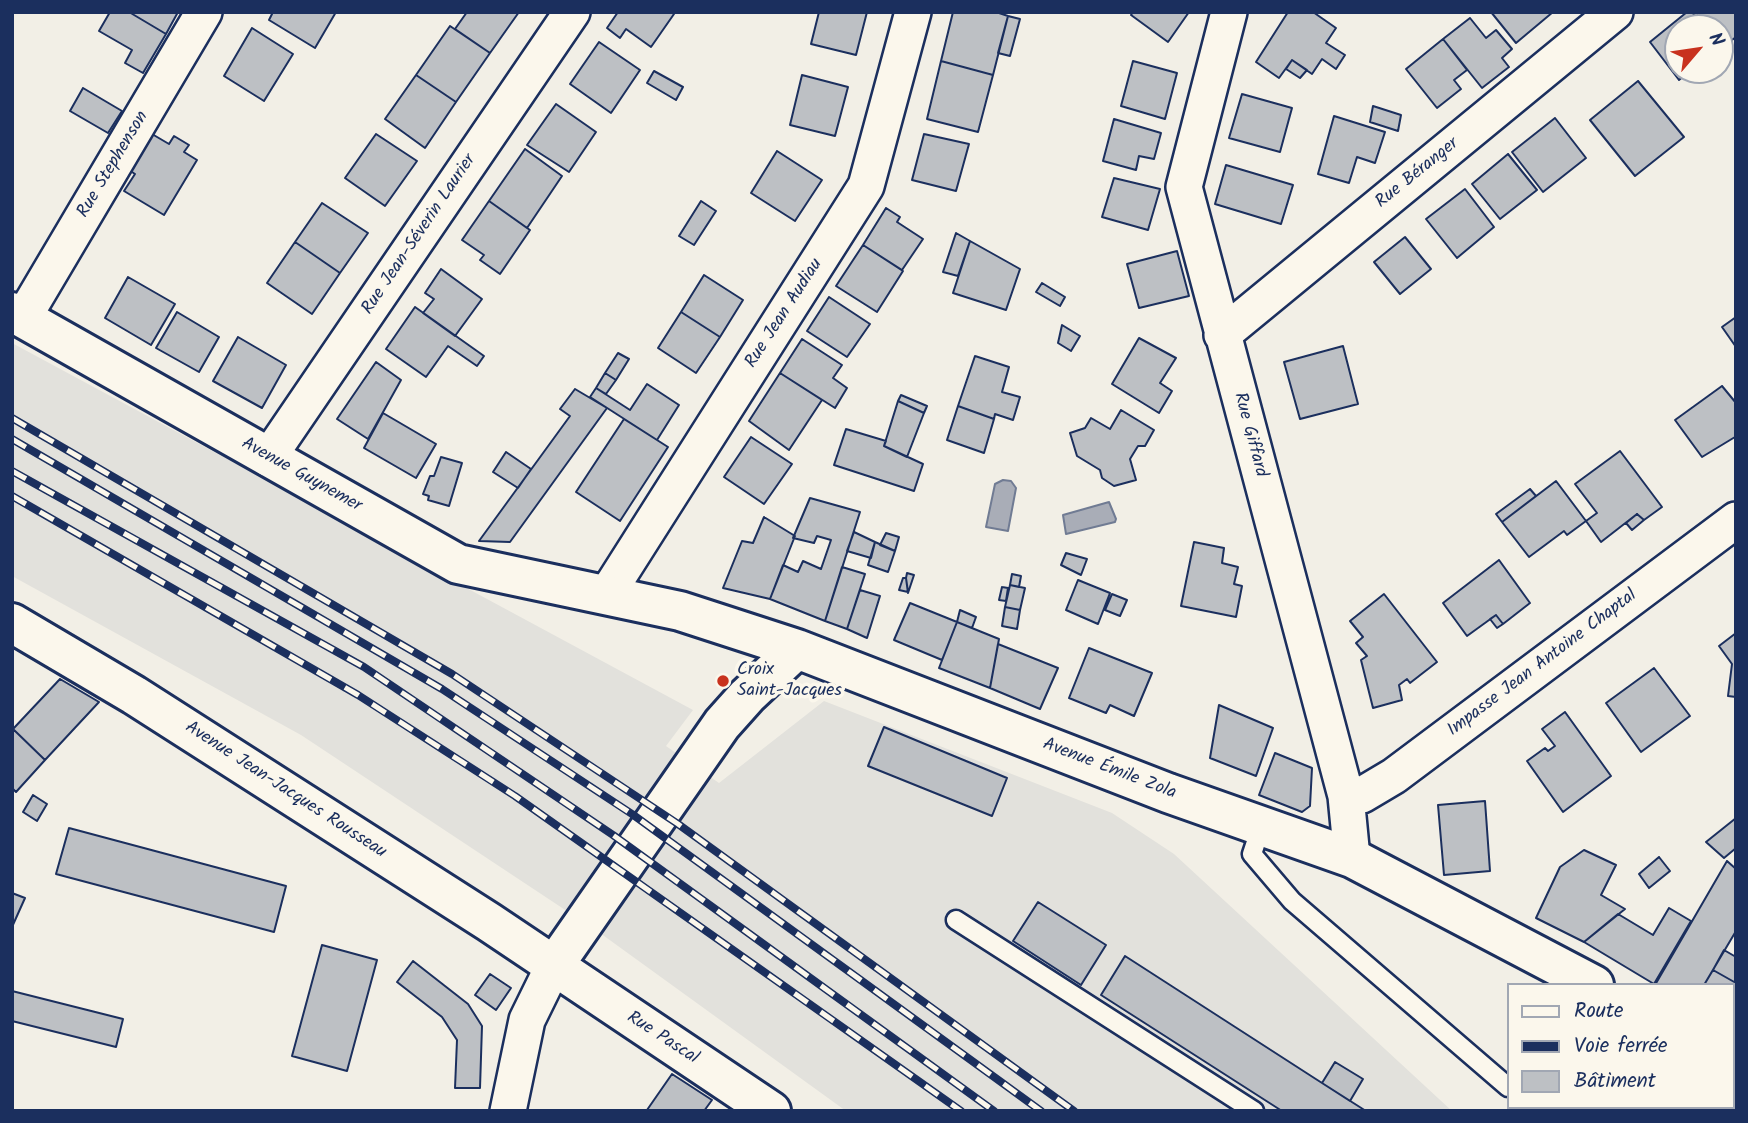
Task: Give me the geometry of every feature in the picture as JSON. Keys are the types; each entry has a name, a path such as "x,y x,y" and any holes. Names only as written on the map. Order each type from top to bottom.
{"main road":[{"name":"Avenue Guynemer","path":"18,315 458,564 607,594"},
{"name":"Avenue Émile Zola","path":"607,594 680,611 797,649 1261,827 1352,859 1590,983"},
{"name":"Avenue Jean-Jacques Rousseau","path":"12,623 134,695 489,922 553,967"},
{"path":"553,967 729,714 797,649"},
{"name":"Rue Pascal","path":"553,967 771,1111"}],"street":[{"name":"Rue Stephenson","path":"18,315 204,12"},
{"name":"Rue Jean-Séverin Laurier","path":"268,458 572,12"},
{"name":"Rue Jean Audiau","path":"607,594 866,186 913,12"},
{"name":"Rue Giffard","path":"1229,12 1184,187 1346,796 1352,859"},
{"name":"Rue Béranger","path":"1222,335 1615,12"},
{"name":"Impasse Jean Antoine Chaptal","path":"1346,796 1362,795 1394,776 1736,520"},
{"path":"508,1111 527,1020 553,967"}],"lane":[{"path":"1261,827 1252,855 1293,901 1506,1085"},
{"path":"956,920 1254,1111"}],"shaded area":[{"path":"12,343 693,710 666,746 719,783 824,701 1112,813 1174,854 1452,1111 846,1111 600,933 301,735 12,576"},
{"path":"1003,480 1011,481 1016,488 1008,531 986,527 995,484"},
{"path":"1109,502 1115,522 1066,534 1063,515"}],"building":[{"path":"110,12 129,12 166,34 143,73 125,63 132,50 99,31"},
{"path":"129,12 178,12 166,34"},
{"path":"273,12 336,12 315,48 269,20"},
{"path":"467,12 519,12 490,53 455,29"},
{"path":"618,12 674,14 651,47 626,29 620,38 607,28"},
{"path":"819,12 867,12 856,55 811,44"},
{"path":"953,12 996,12 1008,16 993,75 941,61"},
{"path":"1133,12 1189,12 1168,42 1131,15"},
{"path":"1288,12 1313,12 1336,28 1326,43 1345,55 1336,69 1322,59 1312,74 1292,60 1279,78 1256,62"},
{"path":"1491,12 1553,12 1516,43"},
{"path":"1696,12 1736,12 1736,37 1734,38 1734,14"},
{"path":"1008,16 1020,19 1010,56 998,53"},
{"path":"1470,18 1486,38 1496,30 1512,49 1502,58 1509,67 1482,88 1443,39"},
{"path":"450,26 490,53 456,102 416,75"},
{"path":"252,28 293,54 264,101 224,76"},
{"path":"1664,31 1664,60 1650,42"},
{"path":"1443,39 1467,70 1454,80 1461,89 1437,108 1406,69"},
{"path":"599,42 640,70 611,113 570,84"},
{"path":"1292,60 1307,70 1300,78 1286,69"},
{"path":"941,61 993,75 978,132 927,119"},
{"path":"1133,61 1177,73 1165,119 1121,106"},
{"path":"654,71 683,87 676,100 647,83"},
{"path":"416,75 456,102 425,148 385,119"},
{"path":"802,75 848,87 835,136 790,125"},
{"path":"1638,81 1684,137 1635,176 1590,120"},
{"path":"83,88 122,111 108,133 70,111"},
{"path":"1242,94 1292,108 1280,152 1229,138"},
{"path":"556,104 596,132 569,172 527,145"},
{"path":"1373,106 1401,115 1398,131 1370,122"},
{"path":"1334,116 1385,132 1375,163 1357,157 1349,183 1318,174"},
{"path":"1555,118 1586,158 1543,192 1512,152"},
{"path":"1114,119 1161,133 1154,159 1139,156 1136,170 1103,161"},
{"path":"152,134 169,144 174,136 189,145 184,152 197,160 164,215 124,191 135,174 129,170"},
{"path":"376,134 417,161 385,206 345,178"},
{"path":"924,134 969,144 956,191 912,180"},
{"path":"525,149 562,176 527,228 489,201"},
{"path":"777,151 822,180 795,221 751,193"},
{"path":"1508,154 1537,190 1500,219 1472,184"},
{"path":"1226,165 1293,185 1281,224 1215,204"},
{"path":"1114,178 1160,189 1148,230 1102,217"},
{"path":"1465,189 1494,227 1457,258 1426,219"},
{"path":"489,201 530,230 500,274 480,260 484,255 462,240"},
{"path":"701,201 716,211 694,245 679,236"},
{"path":"322,203 368,233 340,273 295,242"},
{"path":"886,208 900,217 897,222 923,239 902,270 863,245"},
{"path":"956,233 970,241 958,276 943,272"},
{"path":"1405,237 1431,269 1400,294 1374,262"},
{"path":"970,241 1020,269 1006,310 953,293"},
{"path":"295,242 340,273 312,314 267,283"},
{"path":"863,245 903,271 877,312 836,286"},
{"path":"1177,251 1189,296 1139,308 1127,264"},
{"path":"441,269 482,299 455,336 423,313 434,299 425,293"},
{"path":"704,275 743,300 720,337 681,312"},
{"path":"128,277 175,304 151,345 105,318"},
{"path":"1042,283 1065,297 1060,306 1036,292"},
{"path":"829,297 870,324 847,357 807,331"},
{"path":"415,307 484,356 477,366 448,346 426,377 386,349"},
{"path":"177,312 219,337 199,372 156,348"},
{"path":"681,312 720,337 696,373 658,348"},
{"path":"1736,317 1736,347 1722,327"},
{"path":"1062,325 1080,336 1071,351 1058,343"},
{"path":"238,337 286,365 262,408 213,381"},
{"path":"1139,338 1176,358 1160,383 1172,391 1159,413 1112,384"},
{"path":"802,339 842,365 833,378 847,388 835,408 780,373"},
{"path":"1343,346 1358,404 1300,419 1284,362"},
{"path":"618,353 629,359 616,380 605,373"},
{"path":"975,356 1009,367 1002,392 1020,397 1013,420 995,414 994,419 958,406"},
{"path":"376,362 401,380 368,439 337,419"},
{"path":"605,373 616,380 606,394 596,388"},
{"path":"780,373 822,400 789,450 749,421"},
{"path":"647,384 679,405 657,440 590,397 596,388 630,410"},
{"path":"1722,386 1736,403 1735,437 1702,457 1675,420"},
{"path":"575,389 607,408 510,542 479,541 570,416 560,409"},
{"path":"901,395 927,406 924,413 898,401"},
{"path":"898,401 924,413 907,457 884,446"},
{"path":"958,406 994,419 984,453 947,440"},
{"path":"1121,410 1154,430 1145,446 1138,446 1130,459 1136,480 1114,486 1102,478 1100,470 1077,456 1070,433 1085,428 1091,418 1110,429"},
{"path":"383,413 436,444 416,478 364,448"},
{"path":"624,419 668,447 620,521 576,492"},
{"path":"846,429 886,441 884,446 923,464 914,491 834,465"},
{"path":"751,437 792,464 764,504 724,477"},
{"path":"1620,451 1662,507 1644,520 1637,514 1601,542 1586,521 1597,513 1575,484"},
{"path":"506,452 531,469 518,488 493,472"},
{"path":"441,457 462,463 449,506 428,500 429,496 423,494"},
{"path":"1556,481 1586,521 1567,535 1564,531 1529,557 1502,522"},
{"path":"1530,489 1536,496 1502,522 1496,514"},
{"path":"810,498 860,512 825,621 770,599 783,565 798,572 803,561 821,569 831,540 817,536 814,543 793,538"},
{"path":"1637,514 1644,520 1632,530 1626,523"},
{"path":"764,517 795,536 770,599 723,588 742,541 753,543"},
{"path":"854,532 875,542 871,558 847,551"},
{"path":"886,533 899,537 895,551 880,545"},
{"path":"875,542 895,551 888,572 868,565"},
{"path":"1194,542 1224,548 1222,563 1238,567 1234,584 1242,586 1236,617 1181,606"},
{"path":"1066,553 1087,559 1081,575 1061,565"},
{"path":"1499,560 1530,603 1503,624 1496,615 1467,636 1443,603"},
{"path":"842,567 865,574 847,629 825,621"},
{"path":"907,573 914,575 908,593 906,578"},
{"path":"1012,574 1021,576 1019,587 1010,585"},
{"path":"903,578 906,578 908,592 899,590"},
{"path":"1078,580 1110,593 1098,624 1066,610"},
{"path":"1010,585 1025,588 1020,610 1005,607"},
{"path":"1002,587 1008,588 1006,601 999,600"},
{"path":"860,590 880,596 867,638 847,629"},
{"path":"1112,594 1127,600 1120,616 1105,610"},
{"path":"1384,594 1437,662 1410,683 1407,679 1399,685 1402,700 1373,708 1361,660 1367,656 1356,643 1363,637 1350,621"},
{"path":"910,603 957,622 942,660 894,640"},
{"path":"1005,607 1020,610 1017,629 1002,626"},
{"path":"960,610 976,617 972,628 957,622"},
{"path":"1496,615 1503,624 1497,628 1490,619"},
{"path":"957,622 999,639 990,688 939,668"},
{"path":"1736,633 1736,697 1728,696 1732,664 1719,646"},
{"path":"998,644 1058,668 1040,709 990,688"},
{"path":"1089,648 1152,673 1134,716 1110,705 1106,713 1069,698"},
{"path":"1654,668 1690,716 1641,752 1606,703"},
{"path":"60,679 99,702 45,760 13,729"},
{"path":"1219,705 1273,728 1256,776 1210,758"},
{"path":"1565,712 1611,776 1563,812 1527,761 1545,748 1548,751 1555,746 1542,729"},
{"path":"884,727 1007,778 992,816 868,766"},
{"path":"13,729 45,760 16,792 12,788"},
{"path":"1275,753 1312,768 1310,806 1302,812 1259,795"},
{"path":"33,795 47,804 37,821 23,812"},
{"path":"1485,801 1490,871 1444,875 1438,805"},
{"path":"1736,818 1736,848 1724,858 1706,842"},
{"path":"69,828 286,886 274,932 56,874"},
{"path":"1584,850 1616,865 1601,895 1625,909 1584,942 1536,918 1560,867"},
{"path":"1659,857 1670,871 1649,888 1639,874"},
{"path":"1727,861 1736,869 1736,931 1705,983 1656,983"},
{"path":"12,893 25,898 12,927"},
{"path":"1038,902 1106,945 1081,985 1013,941"},
{"path":"1669,908 1691,921 1655,983 1584,942 1618,914 1653,935"},
{"path":"322,945 377,960 347,1071 292,1056"},
{"path":"1724,950 1736,957 1736,983 1713,970"},
{"path":"1125,956 1366,1111 1282,1111 1101,995"},
{"path":"413,961 468,1004 482,1026 480,1088 455,1088 457,1040 442,1017 397,982"},
{"path":"1713,970 1736,983 1734,1020 1734,983 1705,983"},
{"path":"490,974 511,988 496,1010 475,995"},
{"path":"12,991 123,1019 116,1047 12,1021"},
{"path":"1335,1062 1363,1079 1350,1101 1322,1083"},
{"path":"672,1074 712,1100 704,1111 647,1110"}],"railway":[{"path":"12,418 452,674 678,824 1074,1111"},
{"path":"12,439 442,689 632,814 1041,1111"},
{"path":"12,471 364,667 613,835 994,1111"},
{"path":"12,496 358,695 515,796 961,1111"}],"place":[{"name":"Croix Saint-Jacques","path":"723,681"}]}
